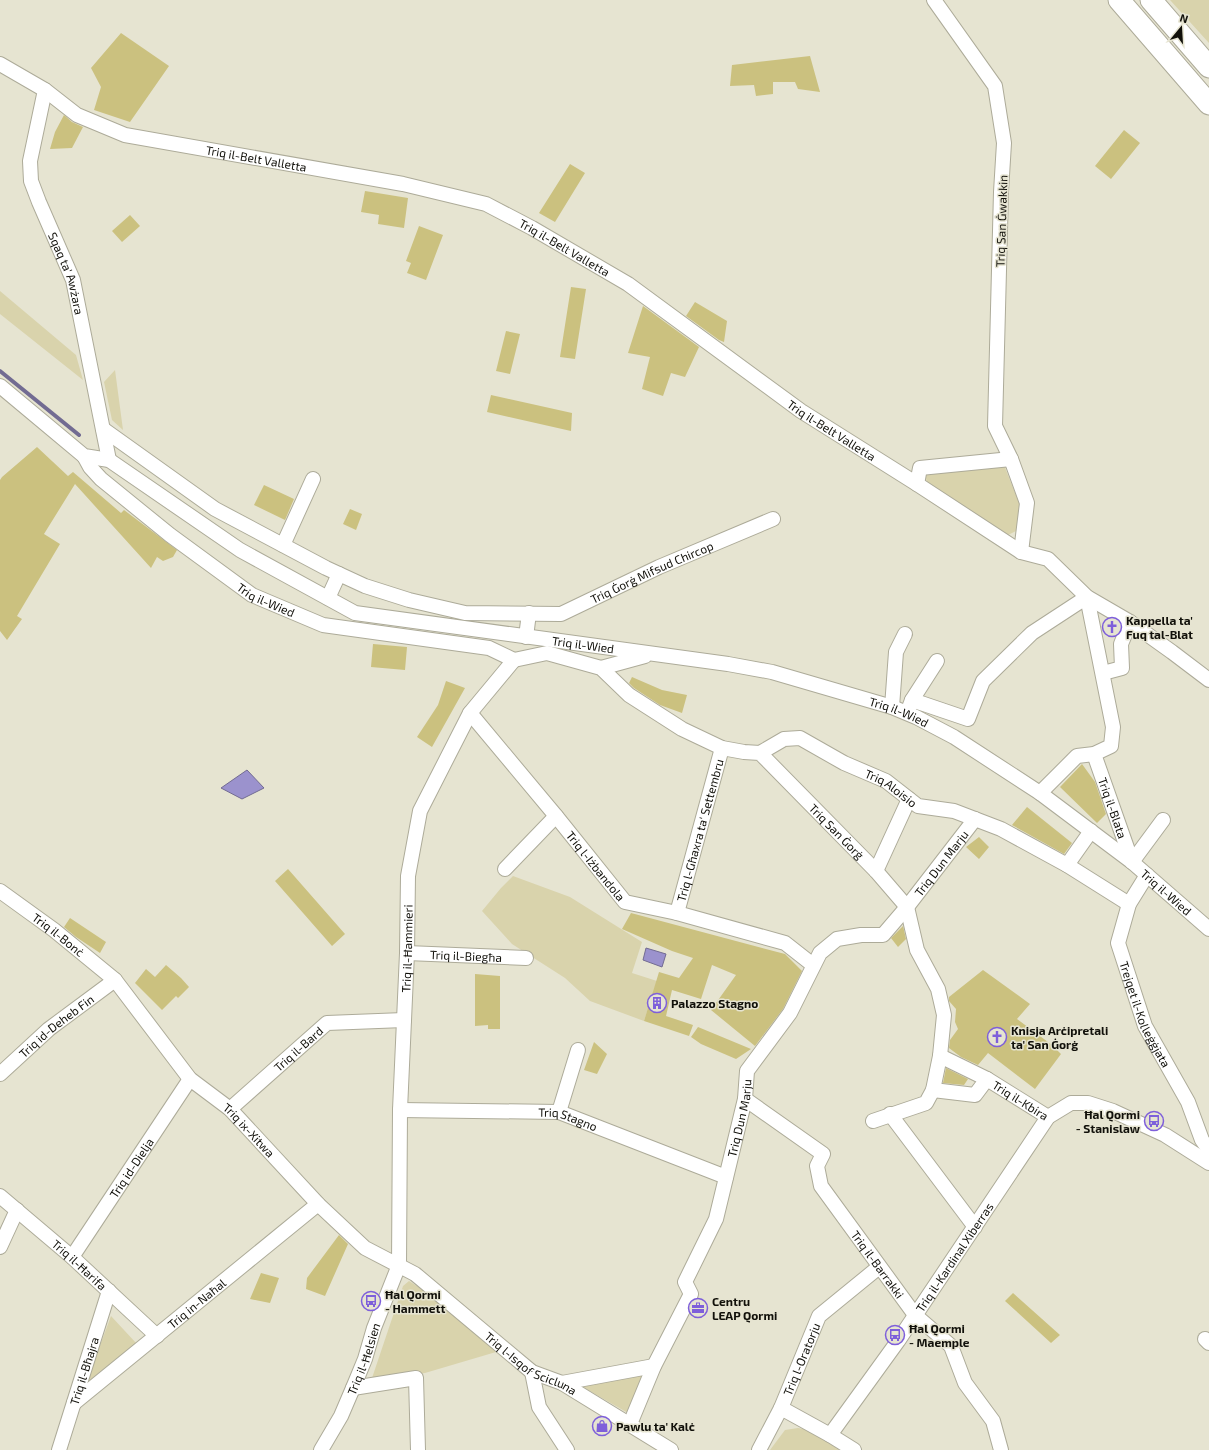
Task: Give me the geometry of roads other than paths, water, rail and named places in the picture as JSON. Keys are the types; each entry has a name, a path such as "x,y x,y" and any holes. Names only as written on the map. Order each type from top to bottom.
{"highway":[{"path":"1119,0 1209,104"},
{"path":"1151,0 1209,66"}],"street":[{"name":"Triq San Ġwakkin","path":"934,0 995,86 1004,143 1001,192 995,426 1011,459 1027,503 1021,552"},
{"name":"Triq il-Belt Valletta","path":"0,64 45,90 77,115 125,135 403,184 486,204 532,228 628,284 801,411 1021,552 1048,559 1087,597 1130,622 1209,680"},
{"name":"Sqaq ta' Awżara","path":"45,90 30,161 31,181 73,280 109,460"},
{"name":"Triq il-Wied","path":"0,386 84,456 90,467 101,479 170,535 252,595 323,625 489,648 514,660"},
{"path":"103,429 216,509 339,574 365,586 409,600 465,613 529,612 526,637"},
{"name":"Triq il-Wied","path":"84,456 109,460 240,550 355,613 728,664 772,672 892,707 910,706 1040,793 1091,831 1132,862 1209,930"},
{"path":"917,484 920,468 1011,459"},
{"path":"283,545 313,479"},
{"name":"Triq Ġorġ Mifsud Chircop","path":"529,612 561,614 659,567 773,519"},
{"path":"328,598 339,574"},
{"path":"937,661 910,706 968,719 982,681 1032,633 1087,597 1113,727 1111,746 1094,754 1077,756 1040,793"},
{"path":"1102,673 1122,668 1121,644 1130,622"},
{"path":"892,707 896,652 905,634"},
{"path":"514,660 547,653 601,668 629,695 682,729 722,748 760,753"},
{"path":"601,668 651,654"},
{"name":"Triq il-Ħammieri","path":"399,1265 400,1110 407,953 408,876 420,812 470,713 514,660"},
{"name":"Triq l-Iżbandola","path":"470,713 625,902 677,913 785,942 813,965"},
{"name":"Triq Aloisio","path":"760,753 784,739 800,738 844,763 886,781 918,806 954,811 1001,829 1067,865 1129,904"},
{"name":"Triq l-Għaxra ta' Settembru","path":"677,913 722,748"},
{"name":"Triq San Ġorġ","path":"760,753 876,871 907,907 917,950 938,989 944,1015 940,1056 933,1090 926,1103 873,1121"},
{"name":"Triq il-Blata","path":"1094,754 1132,862"},
{"path":"876,871 909,799"},
{"path":"505,869 556,816"},
{"name":"Triq Dun Marju","path":"630,1424 654,1366 691,1294 685,1282 716,1219 745,1099 747,1071 790,1013 820,953 837,939 861,935 883,935 907,907 975,819"},
{"path":"1132,862 1163,820"},
{"path":"1067,865 1091,831"},
{"name":"Trejqet il-Kolleġġjata","path":"1147,875 1129,904 1118,943 1145,1026 1188,1102 1202,1140 1209,1150"},
{"name":"Triq il-Bonċ","path":"0,891 54,930 115,980"},
{"name":"Triq il-Biegħa","path":"407,953 526,958"},
{"name":"Triq id-Deheb Fin","path":"0,1074 49,1029 115,980"},
{"name":"Triq ix-Xitwa","path":"115,980 190,1079 230,1109 318,1204 365,1248 399,1265"},
{"name":"Triq il-Bard","path":"230,1109 327,1023 404,1020"},
{"path":"559,1112 578,1050"},
{"name":"Triq il-Kbira","path":"940,1056 987,1079 1048,1117 1071,1103 1088,1103 1113,1111 1165,1135 1209,1163"},
{"name":"Triq id-Dielja","path":"72,1257 190,1079"},
{"path":"933,1090 975,1095 987,1079"},
{"name":"Triq il-Barrakki","path":"745,1099 823,1154 817,1166 821,1186 915,1315 951,1346 965,1383 993,1421 1001,1450"},
{"name":"Triq Stagno","path":"400,1110 559,1112 726,1177"},
{"path":"890,1114 975,1227"},
{"name":"Triq il-Kardinal Xiberras","path":"830,1435 898,1341 1048,1117"},
{"name":"Triq il-Ħarifa","path":"0,1196 72,1257 157,1336"},
{"name":"Triq in-Naħal","path":"74,1403 318,1204"},
{"path":"0,1247 17,1210"},
{"name":"Triq l-Isqof Scicluna","path":"399,1265 415,1274 532,1372 562,1382 671,1450"},
{"name":"Triq il-Ħelsien","path":"321,1450 341,1416 353,1388 399,1265"},
{"name":"Triq l-Oratorju","path":"759,1450 781,1408 819,1316 879,1267"},
{"name":"Triq il-Bħajra","path":"59,1450 109,1291"},
{"path":"562,1382 654,1366"},
{"path":"532,1372 539,1408 567,1450"},
{"path":"353,1388 416,1378 418,1450"},
{"path":"781,1408 854,1450"}],"waterway":[{"path":"0,371 79,435"}],"place":[{"name":"Kappella ta' Fuq tal-Blat","path":"1112,627"},
{"name":"Palazzo Stagno","path":"657,1003"},
{"name":"Knisja Arċipretali ta' San Ġorġ","path":"997,1037"},
{"name":"Ħal Qormi - Stanislaw","path":"1154,1121"},
{"name":"Ħal Qormi - Hammett","path":"371,1301"},
{"name":"Centru LEAP Qormi","path":"698,1308"},
{"name":"Ħal Qormi - Maemple","path":"895,1335"},
{"name":"Pawlu ta' Kalċ","path":"602,1426"}]}
